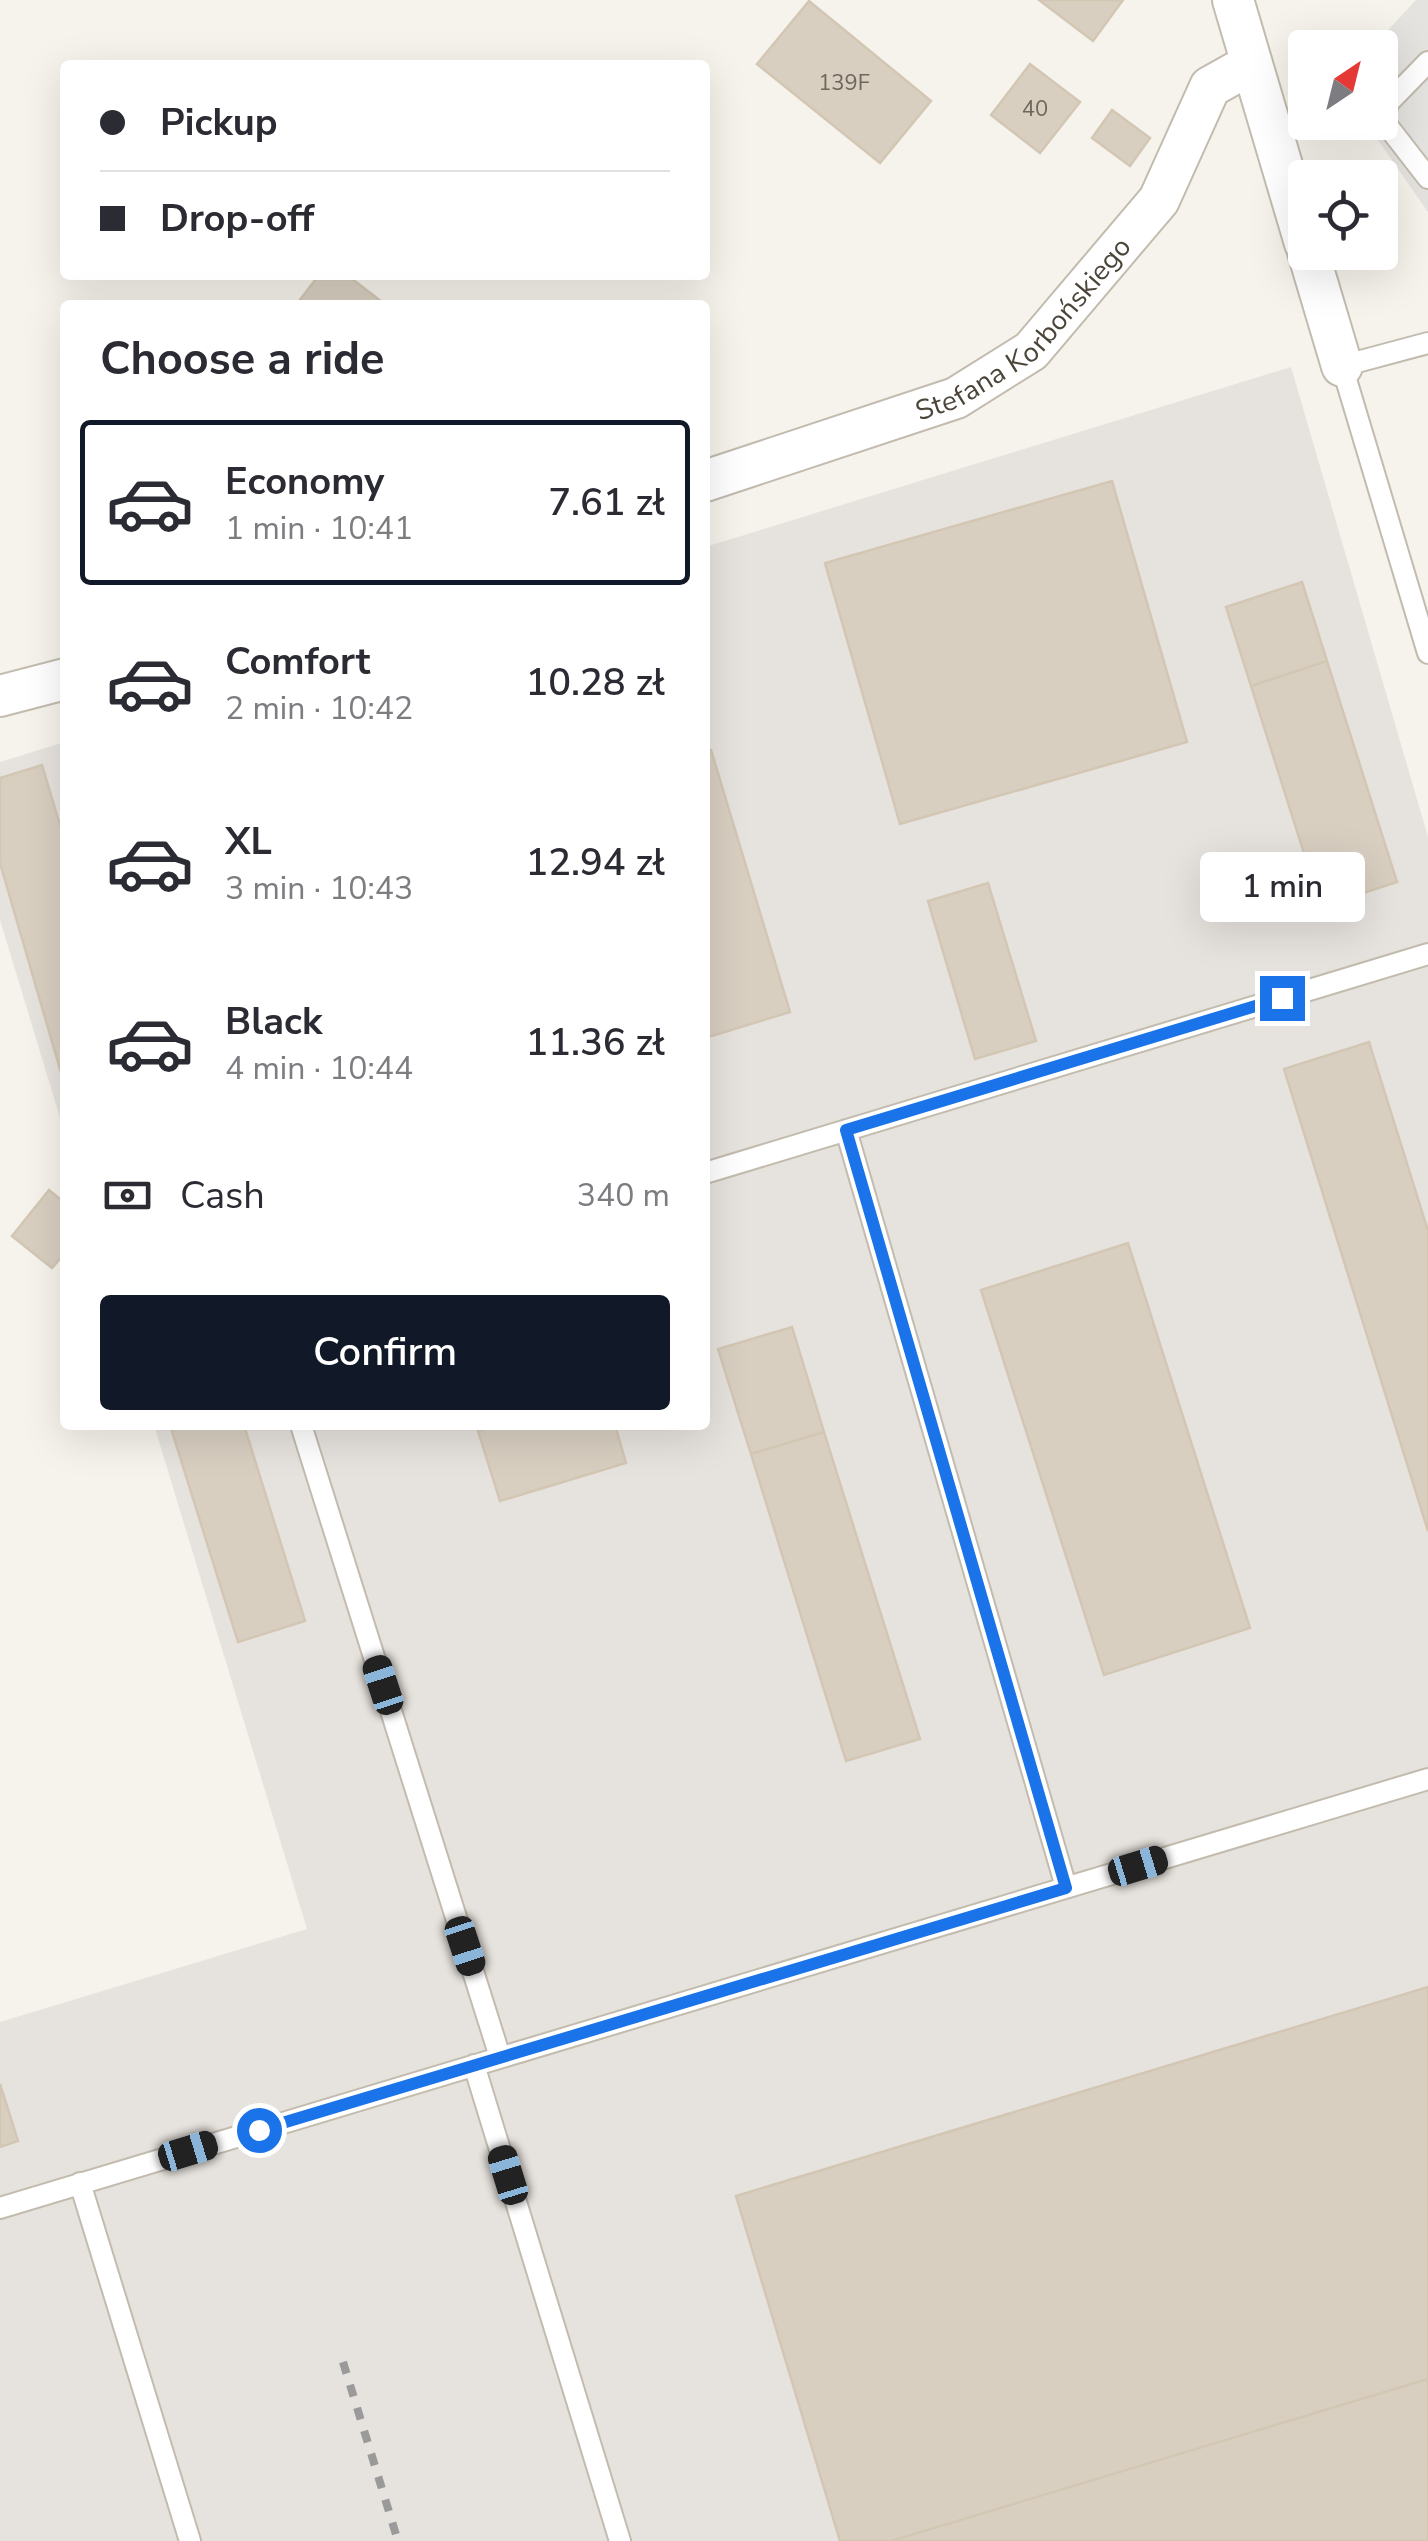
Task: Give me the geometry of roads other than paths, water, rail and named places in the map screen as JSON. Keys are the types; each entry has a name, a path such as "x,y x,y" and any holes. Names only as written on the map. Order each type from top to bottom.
{"street":[{"path":"1233,0 1288,187"},
{"name":"Stefana Korbońskiego","path":"710,478 956,398 1031,351 1159,200 1210,87 1251,64"},
{"path":"1313,270 1342,366"},
{"path":"0,696 60,681"}],"lane":[{"path":"1428,62 1388,103 1383,120 1428,178"},
{"path":"1428,344 1342,366 1428,653"},
{"path":"710,1171 1428,954"},
{"path":"846,1130 1066,1888"},
{"path":"303,1430 500,2057"},
{"path":"0,2208 1428,1778"},
{"path":"474,2066 620,2541"},
{"path":"80,2183 190,2541"}],"railway":[{"path":"343,2362 398,2541"}]}
